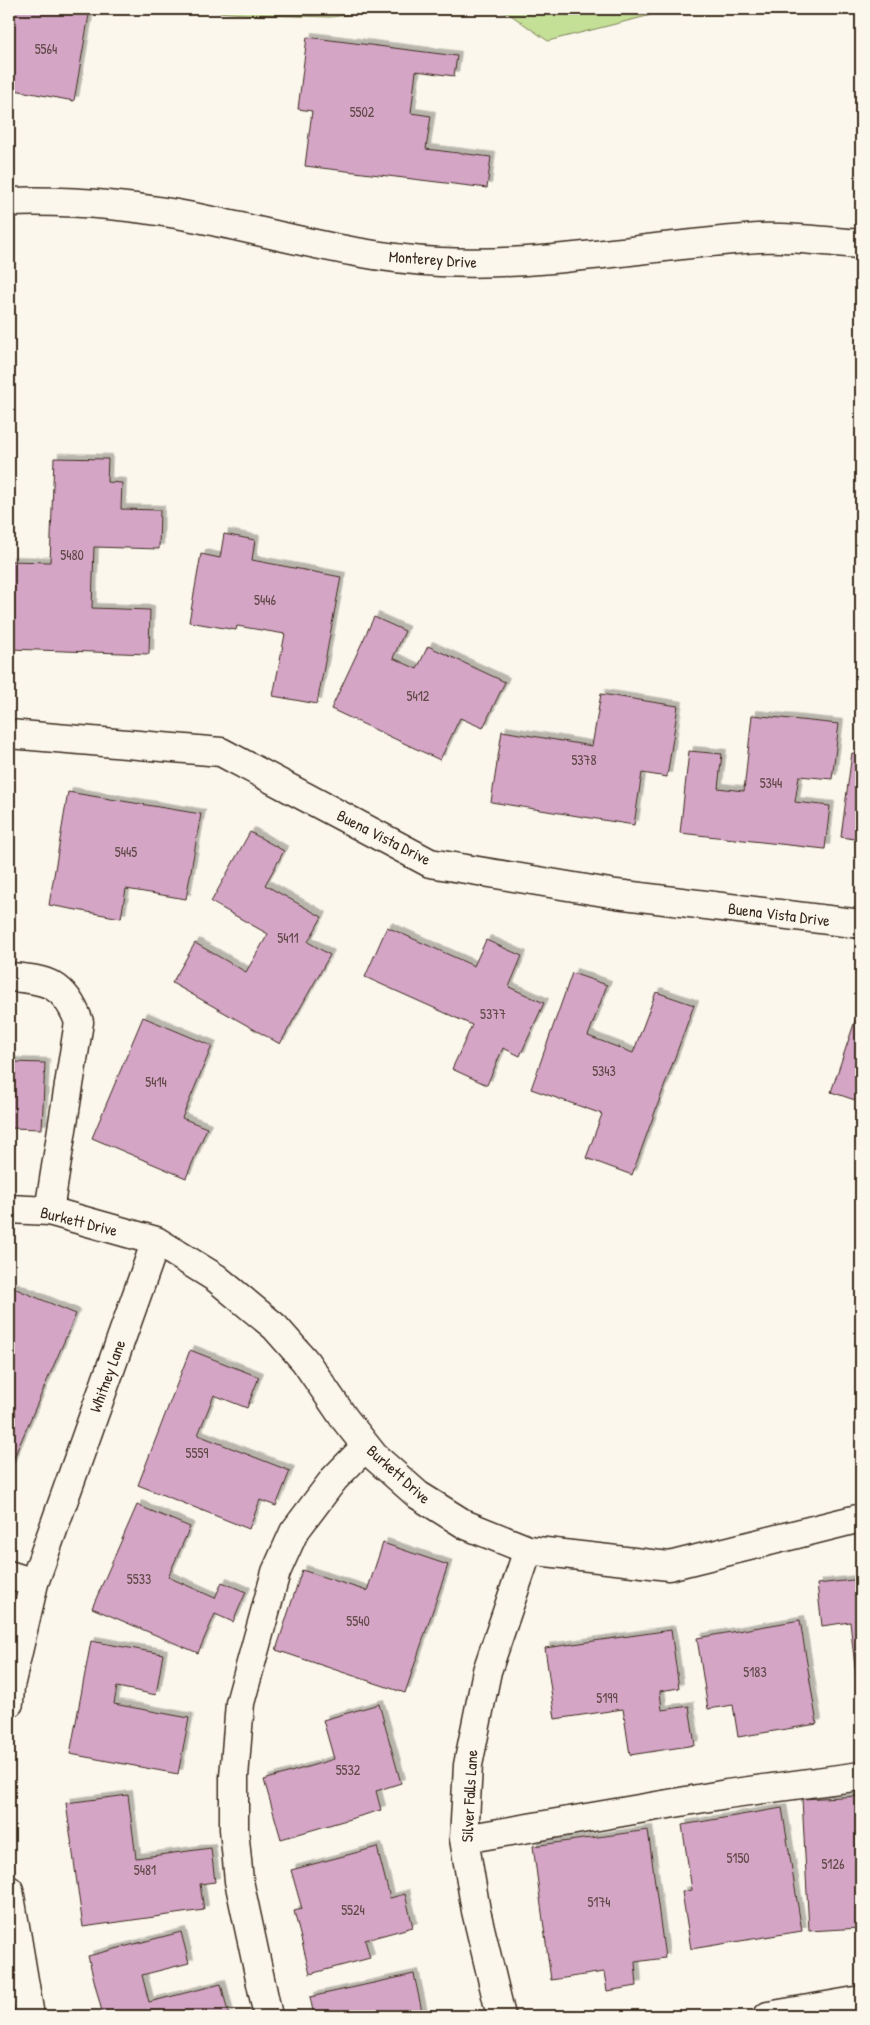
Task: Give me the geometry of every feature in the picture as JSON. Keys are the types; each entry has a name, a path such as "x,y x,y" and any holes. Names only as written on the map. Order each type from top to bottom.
{"street":[{"name":"Monterey Drive","path":"9,202 58,200 127,207 198,218 277,237 364,254 438,262 519,264 760,238 861,244"},
{"name":"Buena Vista Drive","path":"9,734 221,752 430,863 616,894 861,924"},
{"path":"9,976 36,979 57,986 72,1003 79,1022 49,1211"},
{"name":"Burkett Drive","path":"9,1209 49,1211 156,1241 216,1278 275,1327 305,1361 344,1418 374,1456 418,1496 466,1525 528,1550 669,1566 861,1518"},
{"name":"Whitney Lane","path":"9,1703 21,1579 58,1512 156,1241"},
{"path":"268,2016 239,1882 234,1829 234,1777 240,1703 255,1641 276,1572 294,1532 334,1478 366,1446"},
{"name":"Silver Falls Lane","path":"500,2016 476,1911 464,1838 468,1765 487,1671 528,1550"},
{"path":"464,1838 727,1794 861,1776"},
{"path":"9,1890 30,2016"},
{"path":"768,2016 861,2000"}],"green space":[{"path":"177,9 397,9 331,17 258,15"},
{"path":"463,9 675,9 548,41 508,13"}],"building":[{"path":"9,9 90,9 74,101 9,89"},
{"path":"307,37 457,56 454,76 416,71 411,113 431,116 426,149 491,157 487,188 305,166 312,111 298,109"},
{"path":"54,458 108,459 107,482 122,483 121,509 160,510 159,549 94,547 92,608 150,610 149,654 9,649 9,561 50,562"},
{"path":"224,534 255,540 252,560 341,577 317,704 273,696 285,634 237,626 236,630 189,622 201,554 220,558"},
{"path":"374,617 405,631 393,658 417,669 428,646 505,682 483,728 460,718 440,760 331,709"},
{"path":"601,694 678,706 667,777 642,773 634,825 491,802 502,731 592,746"},
{"path":"752,715 839,724 832,779 799,776 795,802 830,806 825,849 680,833 689,751 722,754 718,788 744,791"},
{"path":"852,753 861,754 861,840 841,837"},
{"path":"68,792 201,814 186,899 126,889 121,918 49,905"},
{"path":"250,832 284,851 265,885 322,917 308,942 330,955 280,1044 172,983 195,943 246,972 268,934 211,902"},
{"path":"387,927 474,966 486,940 522,956 509,987 544,1003 520,1056 503,1048 487,1085 452,1069 472,1025 365,977"},
{"path":"572,973 607,985 588,1036 633,1053 656,992 694,1005 632,1175 586,1158 602,1114 531,1089"},
{"path":"861,1003 861,1102 831,1092"},
{"path":"143,1017 212,1046 182,1118 207,1128 186,1178 92,1138"},
{"path":"9,1044 10,1062 45,1063 42,1129 9,1128"},
{"path":"9,1286 76,1314 9,1469"},
{"path":"190,1350 259,1377 247,1408 214,1395 198,1435 290,1471 276,1506 260,1500 249,1529 138,1485"},
{"path":"137,1505 190,1527 168,1577 215,1598 222,1582 246,1592 233,1622 215,1614 198,1653 92,1608"},
{"path":"383,1543 448,1565 405,1693 276,1650 302,1570 367,1591"},
{"path":"861,1579 861,1722 850,1622 822,1626 817,1584"},
{"path":"800,1620 817,1724 738,1737 733,1705 708,1709 697,1638"},
{"path":"671,1630 679,1688 660,1691 662,1710 689,1706 695,1745 630,1755 623,1709 555,1719 545,1648"},
{"path":"91,1641 163,1654 156,1695 117,1687 114,1704 189,1718 178,1774 70,1754"},
{"path":"379,1704 401,1783 376,1791 381,1810 281,1839 264,1780 334,1759 323,1720"},
{"path":"128,1795 136,1858 211,1848 215,1882 200,1884 204,1910 83,1927 66,1803"},
{"path":"861,1796 861,1928 809,1931 802,1799"},
{"path":"782,1808 802,1931 691,1949 682,1892 692,1890 682,1825"},
{"path":"648,1830 665,1958 635,1962 637,1986 607,1991 604,1972 551,1980 533,1846"},
{"path":"377,1847 390,1898 405,1894 413,1927 365,1940 370,1958 310,1974 294,1911 302,1909 291,1870"},
{"path":"181,1932 189,1963 142,1975 149,2002 221,1984 229,2016 103,2016 88,1956"},
{"path":"414,1974 423,2016 314,2016 310,1997"}]}
